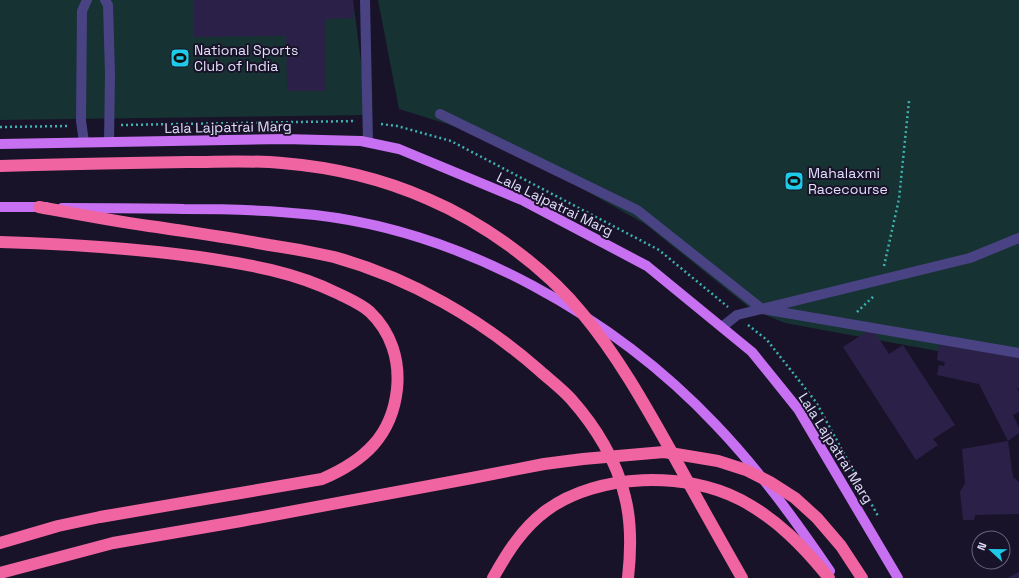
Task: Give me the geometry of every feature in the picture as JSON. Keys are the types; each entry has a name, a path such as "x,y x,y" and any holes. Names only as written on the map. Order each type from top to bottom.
{"highway":[{"path":"0,166 110,163 281,162 327,169 378,181 428,199 476,224 516,251 549,278 581,311 634,386 742,578"},
{"path":"39,207 225,237 334,257 395,279 455,309 489,330 524,357 565,393 588,419 603,441 618,474 626,501 631,546 628,578"},
{"path":"0,242 113,248 197,257 244,263 268,268 304,279 328,288 369,311 381,324 391,341 396,359 398,377 396,401 388,423 378,441 361,458 341,471 322,479 100,517 58,526 0,543"},
{"path":"0,572 113,543 241,521 544,464 664,452 718,461 739,468 770,482 795,498 817,518 841,546 862,578"},
{"path":"493,578 504,558 518,538 546,511 564,499 583,491 604,486 655,480 680,482 711,489 740,500 764,514 790,534 829,578"}],"main road":[{"name":"Lala Lajpatrai Marg","path":"0,144 284,140 368,142 399,148 524,201 646,266 752,352 798,409 898,578"},
{"path":"0,207 253,209 316,215 404,232 456,251 507,273 560,301 602,328 657,370 687,396 721,430 773,491 834,578"}],"lane":[{"path":"84,142 82,125 82,11 87,0"},
{"path":"105,0 108,5 109,142"},
{"path":"365,0 368,142"},
{"path":"440,114 638,210 762,309 1019,353"},
{"path":"722,327 737,315 970,258 1019,238"}],"path":[{"path":"844,323 879,292 899,199 909,101"},
{"path":"110,125 351,121 398,126 451,141 659,250 767,340 816,402 880,520"},
{"path":"0,127 82,125"}],"green space":[{"name":"National Sports Club of India","path":"0,0 353,0 368,115 0,120"},
{"name":"Mahalaxmi Racecourse","path":"378,0 1019,0 1019,366 785,323 751,309 645,224 492,138 399,109"}],"building":[{"path":"194,0 353,0 354,18 326,19 326,91 287,91 286,36 194,37"},
{"path":"872,328 889,354 903,345 955,425 933,439 938,445 916,460 843,347"},
{"path":"939,344 1019,356 1019,388 1017,388 1019,392 1019,412 1013,415 1019,428 1019,433 1008,441 979,384 937,375 939,365 944,366 945,362 937,360"},
{"path":"1008,441 1013,477 1019,482 1019,514 975,515 974,520 963,520 960,492 965,483 962,449"},
{"path":"1019,572 1019,578 1007,578"}],"place":[{"name":"National Sports Club of India","path":"180,58"},
{"name":"Mahalaxmi Racecourse","path":"794,181"}]}
